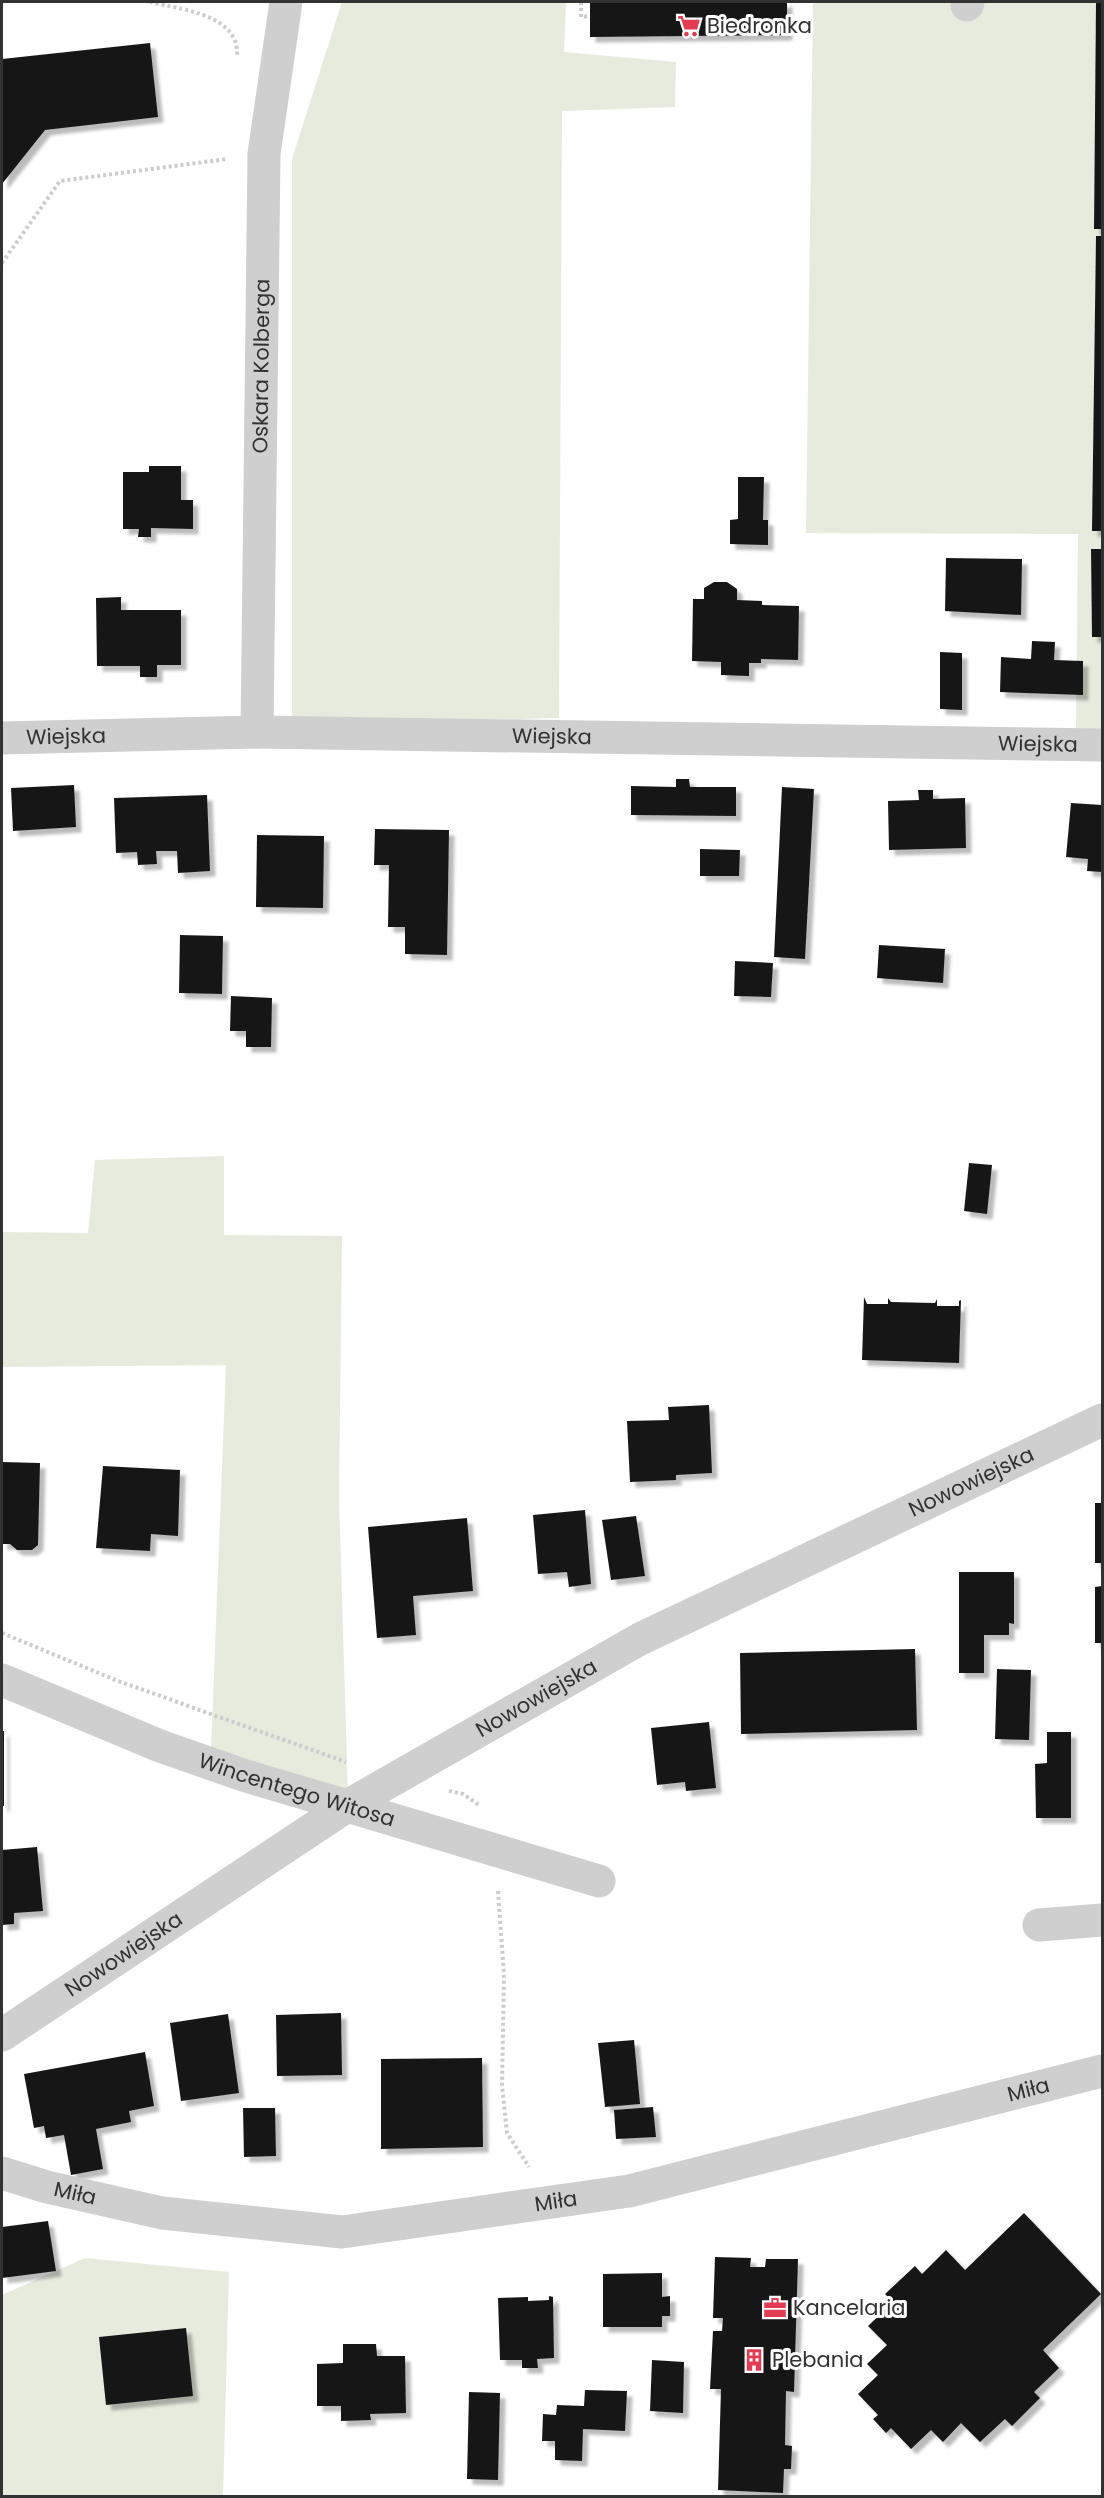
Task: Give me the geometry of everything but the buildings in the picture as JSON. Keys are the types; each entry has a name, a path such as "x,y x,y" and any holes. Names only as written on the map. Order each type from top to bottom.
{"street":[{"name":"Oskara Kolberga","path":"257,732 264,154 286,2"},
{"name":"Wiejska","path":"2,738 257,732 1102,745"},
{"name":"Nowowiejska","path":"2,2035 347,1806 640,1639 1102,1420"},
{"name":"Wincentego Witosa","path":"2,1680 160,1746 246,1776 599,1881"},
{"path":"1039,1925 1102,1920"},
{"name":"Miła","path":"2,2173 47,2187 162,2212 342,2232 629,2190 1102,2071"}],"path":[{"path":"150,2 207,15 226,27 238,48 237,61"},
{"path":"580,2 580,17 590,16"},
{"path":"2,262 60,181 231,159"},
{"path":"2,1633 118,1681 312,1751 396,1778 463,1794 478,1802 500,1907 504,1975 502,2086 507,2133 550,2202"}],"shaded area":[{"path":"342,2 566,2 564,52 676,62 675,107 562,111 559,718 292,725 292,159"},
{"path":"813,2 1102,2 1102,730 1076,730 1078,534 806,533"},
{"path":"224,1156 224,1235 342,1236 339,1498 348,1795 211,1751 226,1365 2,1367 2,1232 88,1233 95,1160"},
{"path":"85,2258 229,2272 223,2496 2,2496 2,2295"}],"place":[{"name":"Biedronka","path":"689,26"},
{"name":"Kancelaria","path":"775,2308"},
{"name":"Plebania","path":"754,2360"}]}
